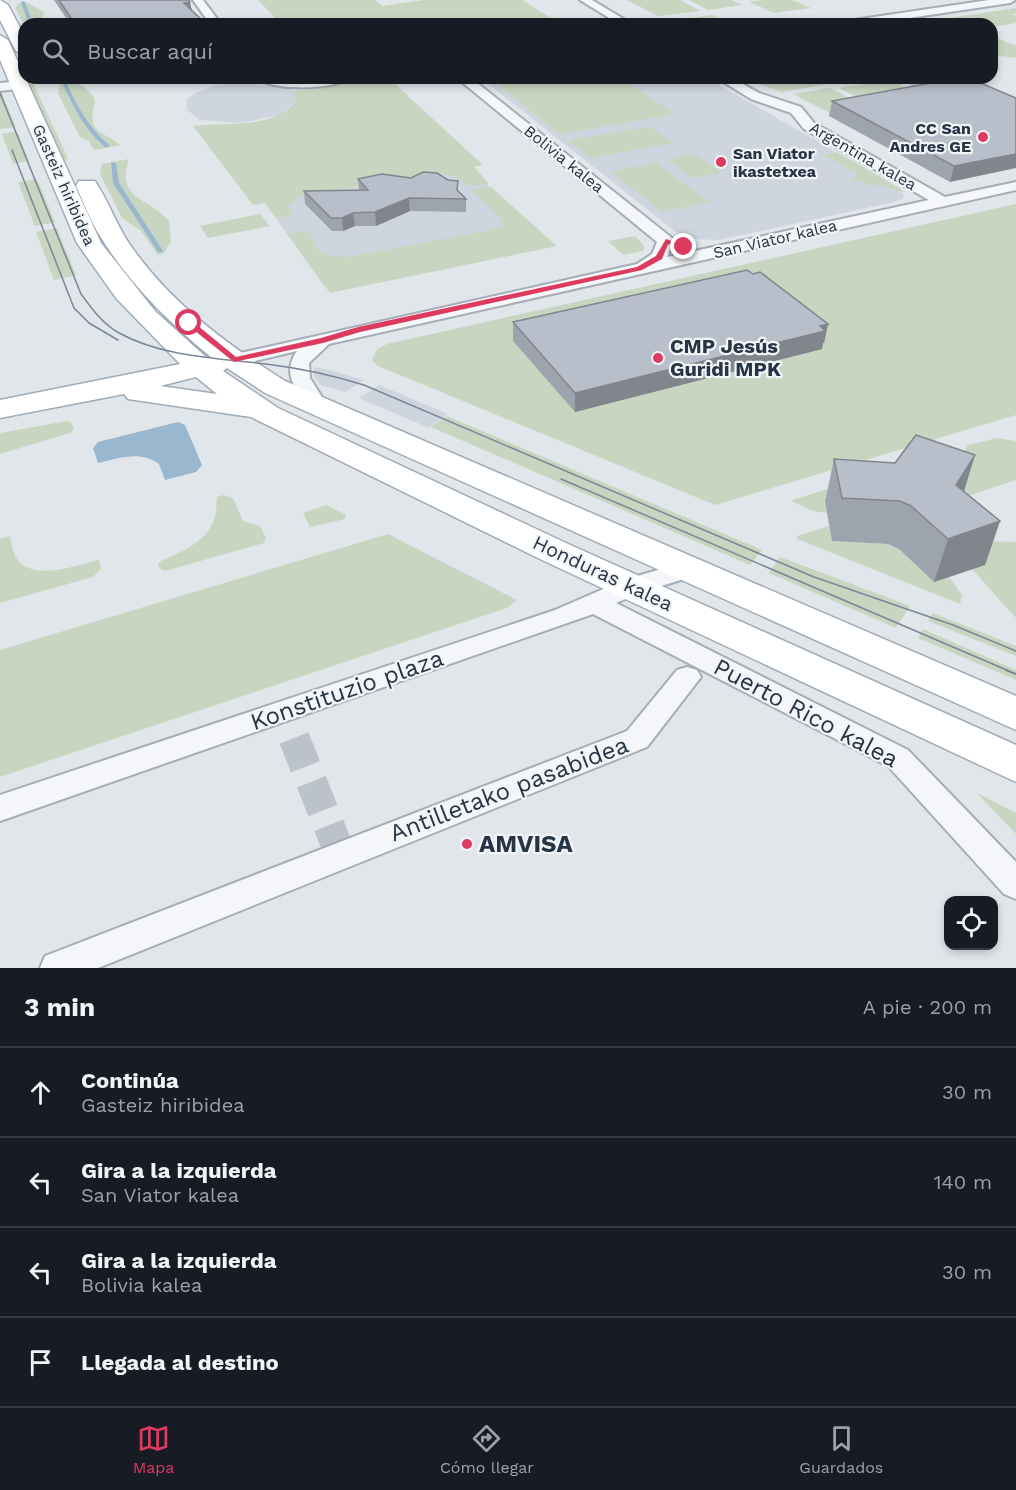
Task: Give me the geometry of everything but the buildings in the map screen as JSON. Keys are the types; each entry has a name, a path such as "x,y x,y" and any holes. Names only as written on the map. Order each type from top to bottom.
{"main road":[{"path":"0,5 18,40"},
{"name":"Gasteiz hiribidea","path":"0,40 18,79"},
{"name":"Gasteiz hiribidea","path":"20,84 89,243 117,284 192,348 234,360"},
{"path":"0,409 113,387 192,348 234,360"},
{"name":"Honduras kalea","path":"192,348 267,414 1016,764"},
{"name":"Honduras kalea","path":"234,360 275,387 691,568 1016,714"},
{"path":"67,396 167,394 267,414"}],"street":[{"path":"198,0 212,18"},
{"path":"585,0 616,18"},
{"path":"888,18 1010,0"},
{"name":"Bolivia kalea","path":"470,84 666,241 694,249 730,248"},
{"name":"Argentina kalea","path":"734,84 755,96 796,110 808,126 943,202"},
{"name":"San Viator kalea","path":"234,360 358,330 1016,186"},
{"path":"639,268 659,257 666,241"},
{"name":"San Viator kalea","path":"317,405 303,387 298,368 303,354 323,340"},
{"name":"Konstituzio plaza","path":"0,808 543,623 633,586 691,568"},
{"name":"Puerto Rico kalea","path":"594,603 898,758 1016,884"},
{"name":"Antilletako pasabidea","path":"57,968 338,850 637,739 687,677"}],"shaded area":[{"path":"254,84 289,89 294,91 296,101 280,115 239,123 200,120 187,110 187,99 213,86"},
{"name":"San Viator ikastetxea","path":"489,84 717,84 901,189 904,198 719,240 691,239 677,233"},
{"path":"468,167 546,241 324,286 265,203"},
{"path":"315,367 364,380 345,392 320,385 313,375"},
{"path":"379,385 448,414 429,428 359,398"}],"green space":[{"path":"258,0 375,0 383,6 424,0 522,0 550,18 275,18"},
{"path":"627,0 680,0 701,11 658,16"},
{"path":"689,0 732,0 742,5 708,10"},
{"path":"792,0 811,8 774,13 749,2"},
{"path":"26,2 44,12 42,18 20,18 15,8 19,3"},
{"path":"1016,8 1016,14 1012,14 1016,16 1016,23 998,26 998,18 950,18"},
{"path":"712,15 718,18 690,18"},
{"path":"998,38 1016,46 1016,58 998,56"},
{"path":"27,84 34,84 68,159 62,160"},
{"path":"60,84 78,84 85,88 95,101 94,125 121,145 94,150 89,141 80,137 58,93"},
{"path":"341,84 395,84 483,165 474,167 489,184 469,186 453,176 434,173 298,197 287,206 294,215 276,218 265,203 253,205 193,126 248,123 275,117 296,101 294,91"},
{"path":"497,84 629,84 676,114 560,134"},
{"path":"759,84 826,84 823,85 781,92"},
{"path":"864,84 899,84 912,90 861,99 839,88"},
{"path":"908,84 943,84 834,115 793,94 830,88 857,102 921,90"},
{"path":"0,93 2,93 16,127 0,129"},
{"path":"649,127 674,143 590,158 568,140"},
{"path":"17,131 29,161 13,164 2,134"},
{"path":"837,152 904,192 849,179 859,175 824,155"},
{"path":"695,154 722,173 692,178 666,159"},
{"path":"129,159 126,172 130,190 169,221 171,242 164,253 158,255 140,230 122,218 100,174 102,164"},
{"path":"656,163 710,202 662,212 611,171"},
{"path":"37,179 55,222 35,226 18,182"},
{"path":"491,187 557,246 330,293 287,233 309,231 318,250 333,256 348,257 491,230 501,225 501,218 471,189"},
{"path":"1016,204 1016,415 715,505 378,366 372,360 377,349 387,344"},
{"path":"260,214 270,226 208,238 200,226"},
{"path":"57,228 76,275 54,280 36,232"},
{"path":"635,236 644,246 643,251 623,255 608,241"},
{"path":"447,416 762,550 750,565 431,427"},
{"path":"71,422 74,429 70,433 0,454 0,433"},
{"path":"997,438 1016,441 1016,480 962,498 944,491 968,445"},
{"path":"915,462 877,505 824,502 827,513 813,511 792,500"},
{"path":"223,495 233,498 243,521 260,526 266,538 264,543 165,571 160,569 158,564 161,561 194,544 207,532 215,516 217,497"},
{"path":"326,505 346,515 345,519 310,527 303,513"},
{"path":"829,526 832,541 888,544 899,549 934,582 949,577 962,595 960,604 797,539 797,536"},
{"path":"388,534 517,600 507,608 0,777 0,650"},
{"path":"10,536 17,559 34,570 56,570 99,560 101,569 93,577 0,603 0,539"},
{"path":"957,540 1016,542 1016,618 972,569 985,564"},
{"path":"780,557 910,606 896,628 769,573"},
{"path":"933,613 1016,646 1016,656 928,621"},
{"path":"923,629 1016,670 1016,680 918,638"},
{"path":"977,793 1016,813 1016,834"}],"water":[{"path":"178,422 185,425 202,465 196,472 165,480 159,464 145,457 129,456 98,463 93,448 98,442"}],"waterway":[{"path":"23,2 29,18"},
{"path":"65,84 85,123 107,146"},
{"path":"113,163 116,183 160,251"}],"tunnel":[{"path":"294,738 337,846"}],"tram line":[{"path":"0,93 81,294 102,320 119,333 172,352 291,368 364,385 814,577 953,625 1016,651"},
{"path":"12,150 74,308 89,323 118,340"},
{"path":"561,479 1009,671"},
{"path":"1006,670 1016,674"}],"place":[{"name":"CC San Andres GE","path":"983,137"},
{"name":"San Viator ikastetxea","path":"721,162"},
{"name":"CMP Jesús Guridi MPK","path":"658,358"},
{"name":"AMVISA","path":"467,844"}],"route":[{"path":"189,323 234,360 639,268 659,257 666,241 684,247"}]}
